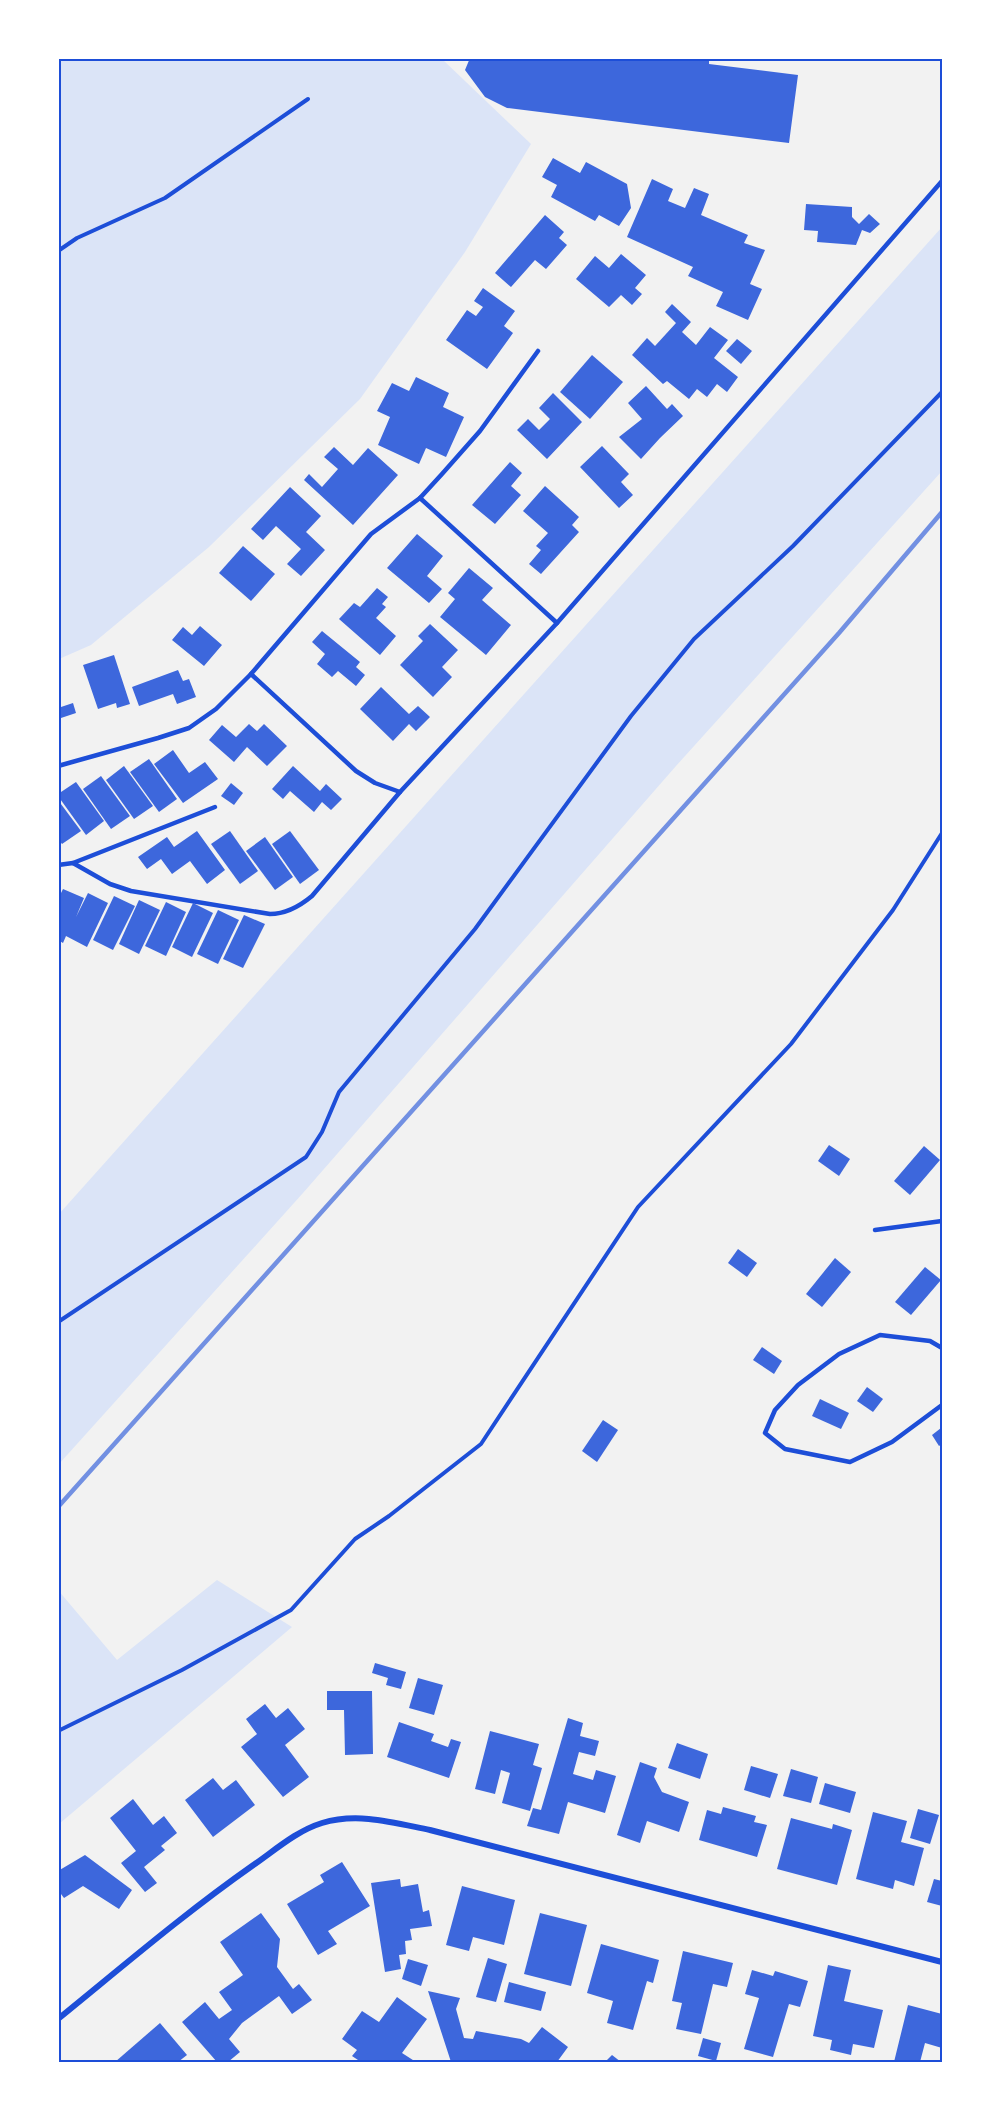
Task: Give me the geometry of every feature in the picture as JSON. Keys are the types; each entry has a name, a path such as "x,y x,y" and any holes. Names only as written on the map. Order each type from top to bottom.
{"street":[{"path":"58,2019 219,1889 293,1837 322,1823 350,1818 378,1820 430,1830 942,1962"}],"lane":[{"path":"73,863 110,884 131,891 278,914 291,910 312,896 400,792 557,623 942,181"},
{"path":"58,766 189,728 216,709 251,674 371,534 420,498 480,431 538,351"},
{"path":"420,498 557,623"},
{"path":"251,674 356,771 375,783 400,792"},
{"path":"58,865 73,863 215,807"},
{"path":"875,1230 942,1221"},
{"path":"942,1348 930,1341 880,1335 838,1354 798,1385 775,1410 765,1433 785,1449 849,1462 892,1442 942,1405"}],"path":[{"path":"58,251 77,238 165,198 308,99"},
{"path":"58,1322 306,1157 322,1132 339,1092 475,929 631,716 694,639 793,546 942,392"},
{"path":"58,1731 182,1670 291,1610 355,1539 389,1516 481,1444 638,1207 791,1044 893,910 942,833"}],"shaded area":[{"path":"58,59 442,59 531,144 465,252 360,399 209,547 91,645 59,659"},
{"path":"942,227 942,471 676,766 303,1193 59,1464 59,1214"},
{"path":"217,1580 292,1627 59,1824 58,1590 117,1660"}],"building":[{"path":"470,58 709,58 709,64 798,75 789,143 507,108 485,97 465,70"},
{"path":"553,158 580,173 586,162 627,184 631,208 619,226 599,215 595,221 551,197 557,185 542,177"},
{"path":"652,179 673,189 668,201 685,208 694,188 709,194 701,215 748,235 744,243 765,250 750,284 762,289 748,320 716,306 723,292 688,276 693,267 627,237"},
{"path":"806,204 852,207 852,217 859,224 869,214 880,224 870,233 862,230 856,245 817,242 818,231 804,230"},
{"path":"545,215 564,232 559,238 567,245 546,269 535,260 511,287 495,273"},
{"path":"621,254 646,275 635,288 642,294 632,305 621,295 609,307 576,279 595,256 609,268"},
{"path":"483,288 515,311 504,326 513,333 487,369 446,340 467,310 476,316 483,307 474,301"},
{"path":"672,304 691,322 682,332 696,345 710,327 728,340 714,358 738,377 727,392 717,384 707,397 697,389 689,399 667,381 663,384 632,355 647,338 655,346 676,323 665,312"},
{"path":"737,339 752,351 741,364 726,351"},
{"path":"592,355 623,382 590,419 560,392"},
{"path":"416,377 449,393 443,407 464,417 446,457 426,448 419,464 378,445 390,417 377,411 392,383 409,391"},
{"path":"646,386 667,409 672,404 683,416 641,459 619,437 642,419 628,403"},
{"path":"553,393 582,422 547,459 517,430 528,419 539,430 550,419 539,408"},
{"path":"602,446 629,474 621,482 633,495 619,508 580,467"},
{"path":"334,447 353,465 368,448 398,475 353,525 304,480 309,474 322,487 338,469 324,457"},
{"path":"510,462 522,473 511,486 521,495 495,524 472,505"},
{"path":"545,486 579,517 572,525 579,532 541,574 529,564 541,550 536,546 548,533 523,511"},
{"path":"290,487 321,516 306,532 325,550 301,576 287,564 301,549 276,526 263,540 251,529"},
{"path":"417,534 443,556 427,576 442,589 429,603 387,568"},
{"path":"243,546 275,574 251,601 219,573"},
{"path":"469,568 493,588 482,600 511,625 486,655 440,617 455,599 448,593"},
{"path":"377,588 388,597 382,604 386,607 376,618 396,636 380,655 339,619 354,603 360,607"},
{"path":"430,624 458,650 442,667 452,677 433,697 400,665 423,641 418,636"},
{"path":"200,626 222,645 204,666 172,640 183,627 192,635"},
{"path":"322,631 360,662 356,667 365,675 356,686 338,671 332,677 317,664 325,654 312,642"},
{"path":"114,655 130,704 117,708 116,703 98,709 83,665"},
{"path":"178,670 183,681 189,679 196,697 177,704 173,694 139,706 132,687"},
{"path":"381,687 409,714 418,706 430,717 416,731 409,724 393,741 360,709"},
{"path":"73,703 76,713 58,719 58,708"},
{"path":"249,724 257,731 264,724 287,746 267,766 247,747 234,762 209,740 222,725 236,737"},
{"path":"173,750 189,773 205,762 218,779 183,803 154,764"},
{"path":"149,759 177,799 159,812 130,772"},
{"path":"124,766 153,806 134,819 106,780"},
{"path":"293,766 320,791 326,784 342,799 331,810 322,802 314,812 290,791 283,799 272,789"},
{"path":"101,776 130,816 111,829 83,789"},
{"path":"76,782 104,821 86,835 58,796"},
{"path":"231,783 243,793 234,805 221,796"},
{"path":"58,800 81,831 62,844 58,839"},
{"path":"197,831 225,870 207,884 190,861 172,874 161,859 147,869 138,857 167,837 174,847"},
{"path":"230,831 258,871 240,884 211,844"},
{"path":"290,831 319,870 300,884 272,844"},
{"path":"265,837 293,877 275,890 246,851"},
{"path":"63,889 84,898 76,917 88,893 108,903 87,947 66,936 63,943 58,940 58,899"},
{"path":"114,896 135,906 113,950 93,940"},
{"path":"139,900 160,910 139,954 119,944"},
{"path":"166,902 186,912 166,956 145,946"},
{"path":"193,903 213,913 192,957 172,947"},
{"path":"218,910 239,920 218,964 197,954"},
{"path":"244,915 265,924 243,968 223,959"},
{"path":"829,1145 850,1159 839,1176 818,1161"},
{"path":"924,1146 940,1160 910,1195 894,1181"},
{"path":"738,1249 757,1263 747,1277 728,1263"},
{"path":"835,1258 851,1272 822,1307 806,1294"},
{"path":"925,1267 941,1280 911,1315 895,1302"},
{"path":"762,1347 782,1361 774,1374 753,1360"},
{"path":"867,1387 883,1399 873,1412 857,1401"},
{"path":"820,1399 849,1413 841,1429 812,1416"},
{"path":"603,1420 618,1430 597,1462 582,1451"},
{"path":"941,1428 942,1444 939,1446 932,1435"},
{"path":"375,1663 406,1672 401,1689 386,1685 388,1678 372,1673"},
{"path":"418,1678 443,1685 434,1715 409,1708"},
{"path":"327,1691 372,1691 373,1754 345,1755 344,1710 327,1710"},
{"path":"265,1704 276,1718 288,1708 305,1729 285,1745 309,1777 283,1797 241,1747 257,1734 246,1719"},
{"path":"568,1718 583,1723 580,1736 599,1741 595,1756 579,1752 573,1774 593,1780 596,1770 616,1776 605,1813 568,1802 559,1834 527,1826 533,1808 541,1810"},
{"path":"399,1722 434,1734 431,1741 448,1747 451,1739 461,1742 449,1778 387,1757"},
{"path":"490,1731 539,1744 533,1765 542,1768 530,1811 502,1803 510,1773 501,1770 495,1794 475,1789"},
{"path":"677,1743 708,1754 700,1779 668,1768"},
{"path":"640,1762 657,1768 654,1777 662,1792 689,1802 679,1832 647,1821 640,1843 617,1835"},
{"path":"751,1766 778,1774 770,1798 744,1790"},
{"path":"791,1769 818,1777 811,1803 783,1796"},
{"path":"213,1778 223,1790 236,1780 255,1805 213,1837 185,1800"},
{"path":"825,1783 856,1792 850,1813 819,1804"},
{"path":"133,1799 153,1825 164,1816 177,1833 161,1846 165,1850 144,1867 157,1883 145,1892 121,1863 136,1851 110,1818"},
{"path":"723,1807 756,1816 754,1822 767,1825 757,1857 699,1840 707,1810 721,1814"},
{"path":"918,1809 939,1815 930,1844 910,1838"},
{"path":"873,1812 907,1821 901,1842 924,1848 914,1886 895,1880 893,1889 856,1879"},
{"path":"791,1818 832,1829 833,1824 852,1830 837,1885 777,1869"},
{"path":"85,1855 132,1890 119,1909 83,1886 64,1898 58,1890 58,1871"},
{"path":"342,1862 370,1906 328,1931 337,1944 318,1955 287,1904 324,1882 320,1875"},
{"path":"400,1879 401,1887 418,1884 423,1912 429,1910 432,1926 410,1929 412,1940 405,1941 406,1954 399,1955 401,1969 385,1972 371,1883"},
{"path":"934,1879 942,1881 942,1906 927,1902"},
{"path":"462,1886 515,1900 504,1945 473,1937 469,1951 446,1945"},
{"path":"261,1913 280,1939 277,1967 293,1989 299,1984 312,2000 292,2014 279,1996 242,2023 229,2039 240,2052 228,2062 217,2062 182,2022 205,2002 219,2019 232,2010 219,1992 243,1975 220,1942"},
{"path":"540,1913 587,1925 571,1986 524,1974"},
{"path":"601,1944 659,1960 653,1983 647,1981 633,2030 607,2023 613,2001 587,1993"},
{"path":"683,1951 733,1963 727,1987 713,1984 701,2034 676,2029 682,2003 672,2001"},
{"path":"488,1958 507,1964 496,2002 476,1997"},
{"path":"408,1959 428,1965 421,1986 402,1979"},
{"path":"828,1965 851,1970 844,2001 883,2010 874,2048 853,2044 851,2055 830,2050 832,2040 813,2036"},
{"path":"752,1970 773,1976 775,1971 808,1981 800,2007 789,2004 773,2057 744,2049 759,1998 745,1994"},
{"path":"509,1982 546,1992 541,2011 504,2002"},
{"path":"428,1991 460,1998 456,2009 464,2038 473,2039 476,2031 521,2039 529,2043 542,2027 568,2047 557,2062 451,2062"},
{"path":"397,1997 427,2019 402,2053 416,2062 361,2062 352,2056 357,2050 342,2039 362,2011 379,2022"},
{"path":"908,2005 942,2014 942,2048 925,2043 920,2062 894,2062"},
{"path":"160,2023 187,2055 178,2062 115,2062"},
{"path":"703,2038 721,2043 716,2061 698,2056"},
{"path":"612,2055 621,2062 605,2062"}],"railway":[{"path":"58,1507 839,633 942,512"}]}
